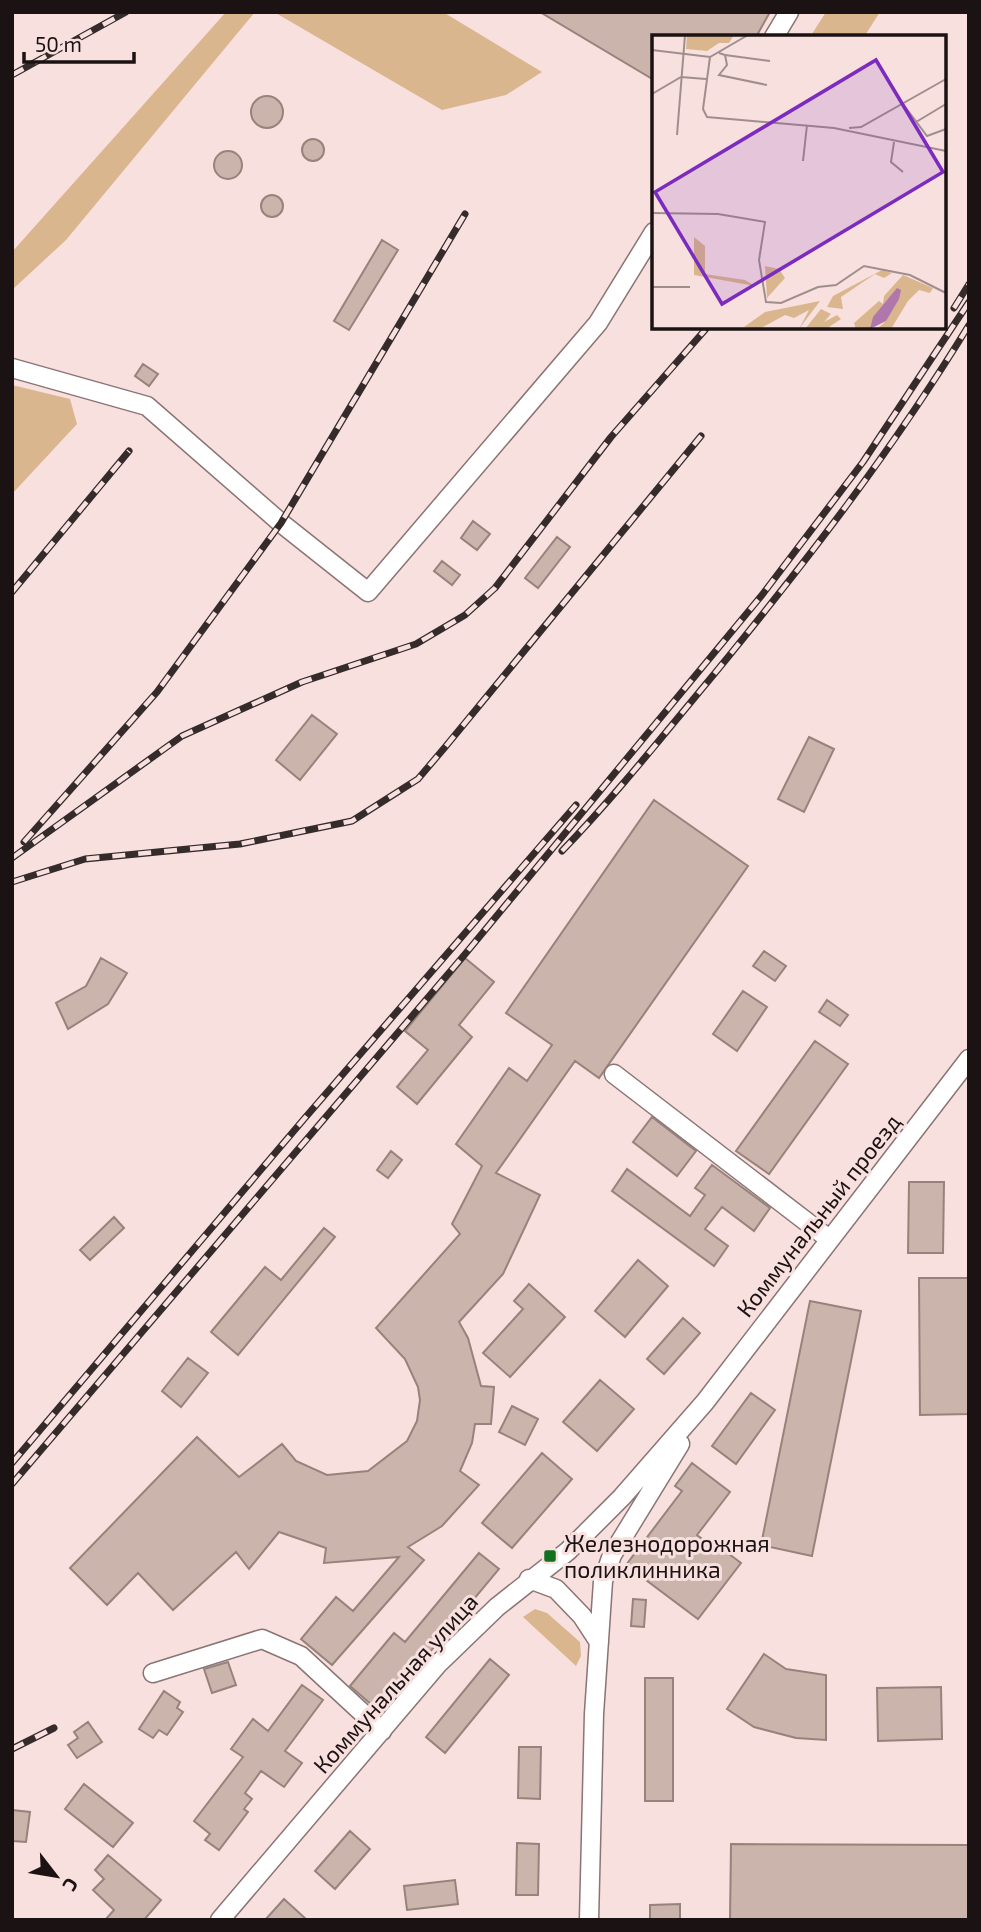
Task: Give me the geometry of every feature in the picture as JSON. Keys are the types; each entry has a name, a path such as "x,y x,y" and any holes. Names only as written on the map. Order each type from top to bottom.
{"street":[{"path":"775,35 789,12"},
{"path":"12,368 147,406 281,523 368,592 598,323 652,235"},
{"name":"Коммунальный проезд","path":"705,1402 969,1059"},
{"path":"614,1074 829,1239"},
{"path":"589,1920 594,1714 603,1581 612,1555 705,1402"},
{"name":"Коммунальная улица","path":"220,1920 438,1664 529,1579 568,1551 622,1497 705,1402"},
{"path":"529,1579 556,1589 582,1616 599,1642"},
{"path":"153,1673 262,1639 301,1656 382,1731"}],"shaded area":[{"path":"226,12 255,12 66,240 12,290 12,252"},
{"path":"274,12 443,12 542,72 506,95 442,110"},
{"path":"826,12 880,12 865,35 811,35"},
{"path":"12,385 70,399 77,424 12,494"},
{"path":"535,1609 547,1613 580,1642 581,1656 576,1666 523,1617"}],"building":[{"path":"540,12 770,12 757,35 652,35 652,79"},
{"path":"267,96 279,100 283,112 279,124 267,128 255,124 251,112 255,100"},
{"path":"313,139 323,146 324,150 317,160 313,161 303,154 302,150 309,140"},
{"path":"228,151 238,155 242,165 238,175 228,179 218,175 214,165 218,155"},
{"path":"272,195 282,202 283,206 276,216 272,217 262,210 261,206 268,196"},
{"path":"382,240 398,250 349,330 334,321"},
{"path":"143,364 158,374 149,386 135,376"},
{"path":"473,521 490,534 477,550 461,538"},
{"path":"557,537 570,547 538,588 525,578"},
{"path":"442,561 460,575 452,585 434,571"},
{"path":"312,715 337,734 300,780 276,760"},
{"path":"809,737 834,749 804,812 778,799"},
{"path":"654,800 748,866 599,1078 575,1061 496,1173 540,1195 503,1274 459,1322 468,1338 481,1386 494,1387 491,1424 475,1424 472,1443 460,1471 479,1485 442,1526 408,1547 424,1560 332,1665 301,1639 336,1597 353,1611 399,1557 324,1563 326,1548 279,1532 249,1569 236,1552 173,1610 138,1573 107,1605 70,1568 197,1437 239,1477 282,1444 296,1461 327,1475 368,1471 407,1441 417,1421 420,1400 418,1387 405,1359 376,1328 460,1234 452,1224 482,1166 456,1144 509,1068 527,1081 552,1045 506,1013"},
{"path":"764,951 786,966 775,981 753,966"},
{"path":"101,958 127,973 108,1004 68,1029 56,1003 86,986"},
{"path":"465,958 494,982 459,1025 472,1037 417,1104 397,1087 428,1050 405,1031"},
{"path":"743,991 767,1007 737,1051 713,1034"},
{"path":"827,1000 848,1015 840,1026 819,1012"},
{"path":"815,1041 848,1064 769,1174 736,1151"},
{"path":"652,1117 696,1151 677,1176 633,1142"},
{"path":"391,1151 402,1160 388,1178 377,1170"},
{"path":"712,1165 770,1208 754,1231 722,1207 705,1229 728,1246 714,1266 612,1191 627,1169 690,1216 705,1195 695,1188"},
{"path":"909,1182 944,1182 943,1253 908,1253"},
{"path":"114,1217 124,1228 90,1260 80,1250"},
{"path":"324,1228 335,1237 238,1355 211,1332 265,1267 281,1280"},
{"path":"638,1260 668,1286 625,1337 595,1311"},
{"path":"919,1278 969,1278 969,1414 920,1415"},
{"path":"529,1284 565,1317 510,1377 483,1353 523,1309 514,1301"},
{"path":"810,1301 861,1311 812,1556 761,1545"},
{"path":"683,1318 700,1333 664,1374 647,1359"},
{"path":"188,1358 208,1373 181,1407 162,1391"},
{"path":"600,1380 634,1409 597,1451 563,1422"},
{"path":"751,1393 775,1410 736,1464 712,1446"},
{"path":"512,1406 538,1419 525,1445 499,1432"},
{"path":"542,1453 572,1479 512,1548 482,1523"},
{"path":"692,1463 730,1492 697,1535 722,1554 725,1551 741,1563 698,1619 626,1565 682,1491 675,1486"},
{"path":"479,1553 499,1569 380,1712 350,1686 394,1633 405,1642"},
{"path":"633,1599 646,1600 644,1627 631,1626"},
{"path":"764,1654 786,1669 826,1675 826,1740 796,1738 754,1727 727,1709"},
{"path":"490,1659 509,1675 445,1753 426,1737"},
{"path":"228,1662 236,1685 212,1693 204,1669"},
{"path":"645,1678 673,1678 673,1801 645,1801"},
{"path":"302,1685 323,1700 285,1751 302,1763 284,1787 261,1771 245,1793 252,1799 244,1809 248,1812 219,1850 205,1840 210,1834 194,1821 243,1757 231,1749 253,1719 268,1731"},
{"path":"941,1687 942,1739 878,1741 877,1688"},
{"path":"164,1691 180,1702 177,1708 183,1712 167,1735 159,1730 153,1738 139,1729"},
{"path":"88,1722 102,1742 77,1758 68,1745 78,1738 74,1732"},
{"path":"519,1747 541,1747 540,1799 518,1798"},
{"path":"84,1784 133,1823 113,1847 65,1809"},
{"path":"12,1810 30,1812 26,1842 12,1841"},
{"path":"350,1831 370,1849 335,1889 315,1871"},
{"path":"517,1843 539,1844 538,1895 516,1895"},
{"path":"731,1844 969,1845 969,1920 730,1920"},
{"path":"108,1855 161,1900 144,1920 105,1920 114,1910 93,1890 104,1879 95,1870"},
{"path":"455,1880 458,1904 407,1910 404,1886"},
{"path":"284,1899 307,1920 265,1920"},
{"path":"680,1904 680,1920 650,1920 650,1905"}],"railway":[{"path":"12,75 126,12"},
{"path":"24,842 157,692 281,523 465,214"},
{"path":"954,308 969,284"},
{"path":"12,1484 466,953 762,595 863,462 969,302"},
{"path":"562,851 659,741 816,546 910,416 969,325"},
{"path":"12,858 182,736 302,682 416,644 465,615 495,588 611,437 705,330"},
{"path":"12,882 85,859 240,844 352,821 418,779 701,436"},
{"path":"12,592 129,451"},
{"path":"12,1463 304,1119 576,805"},
{"path":"12,1749 54,1728"}],"place":[{"name":"Железнодорожная поликлинника","path":"550,1556"}]}
